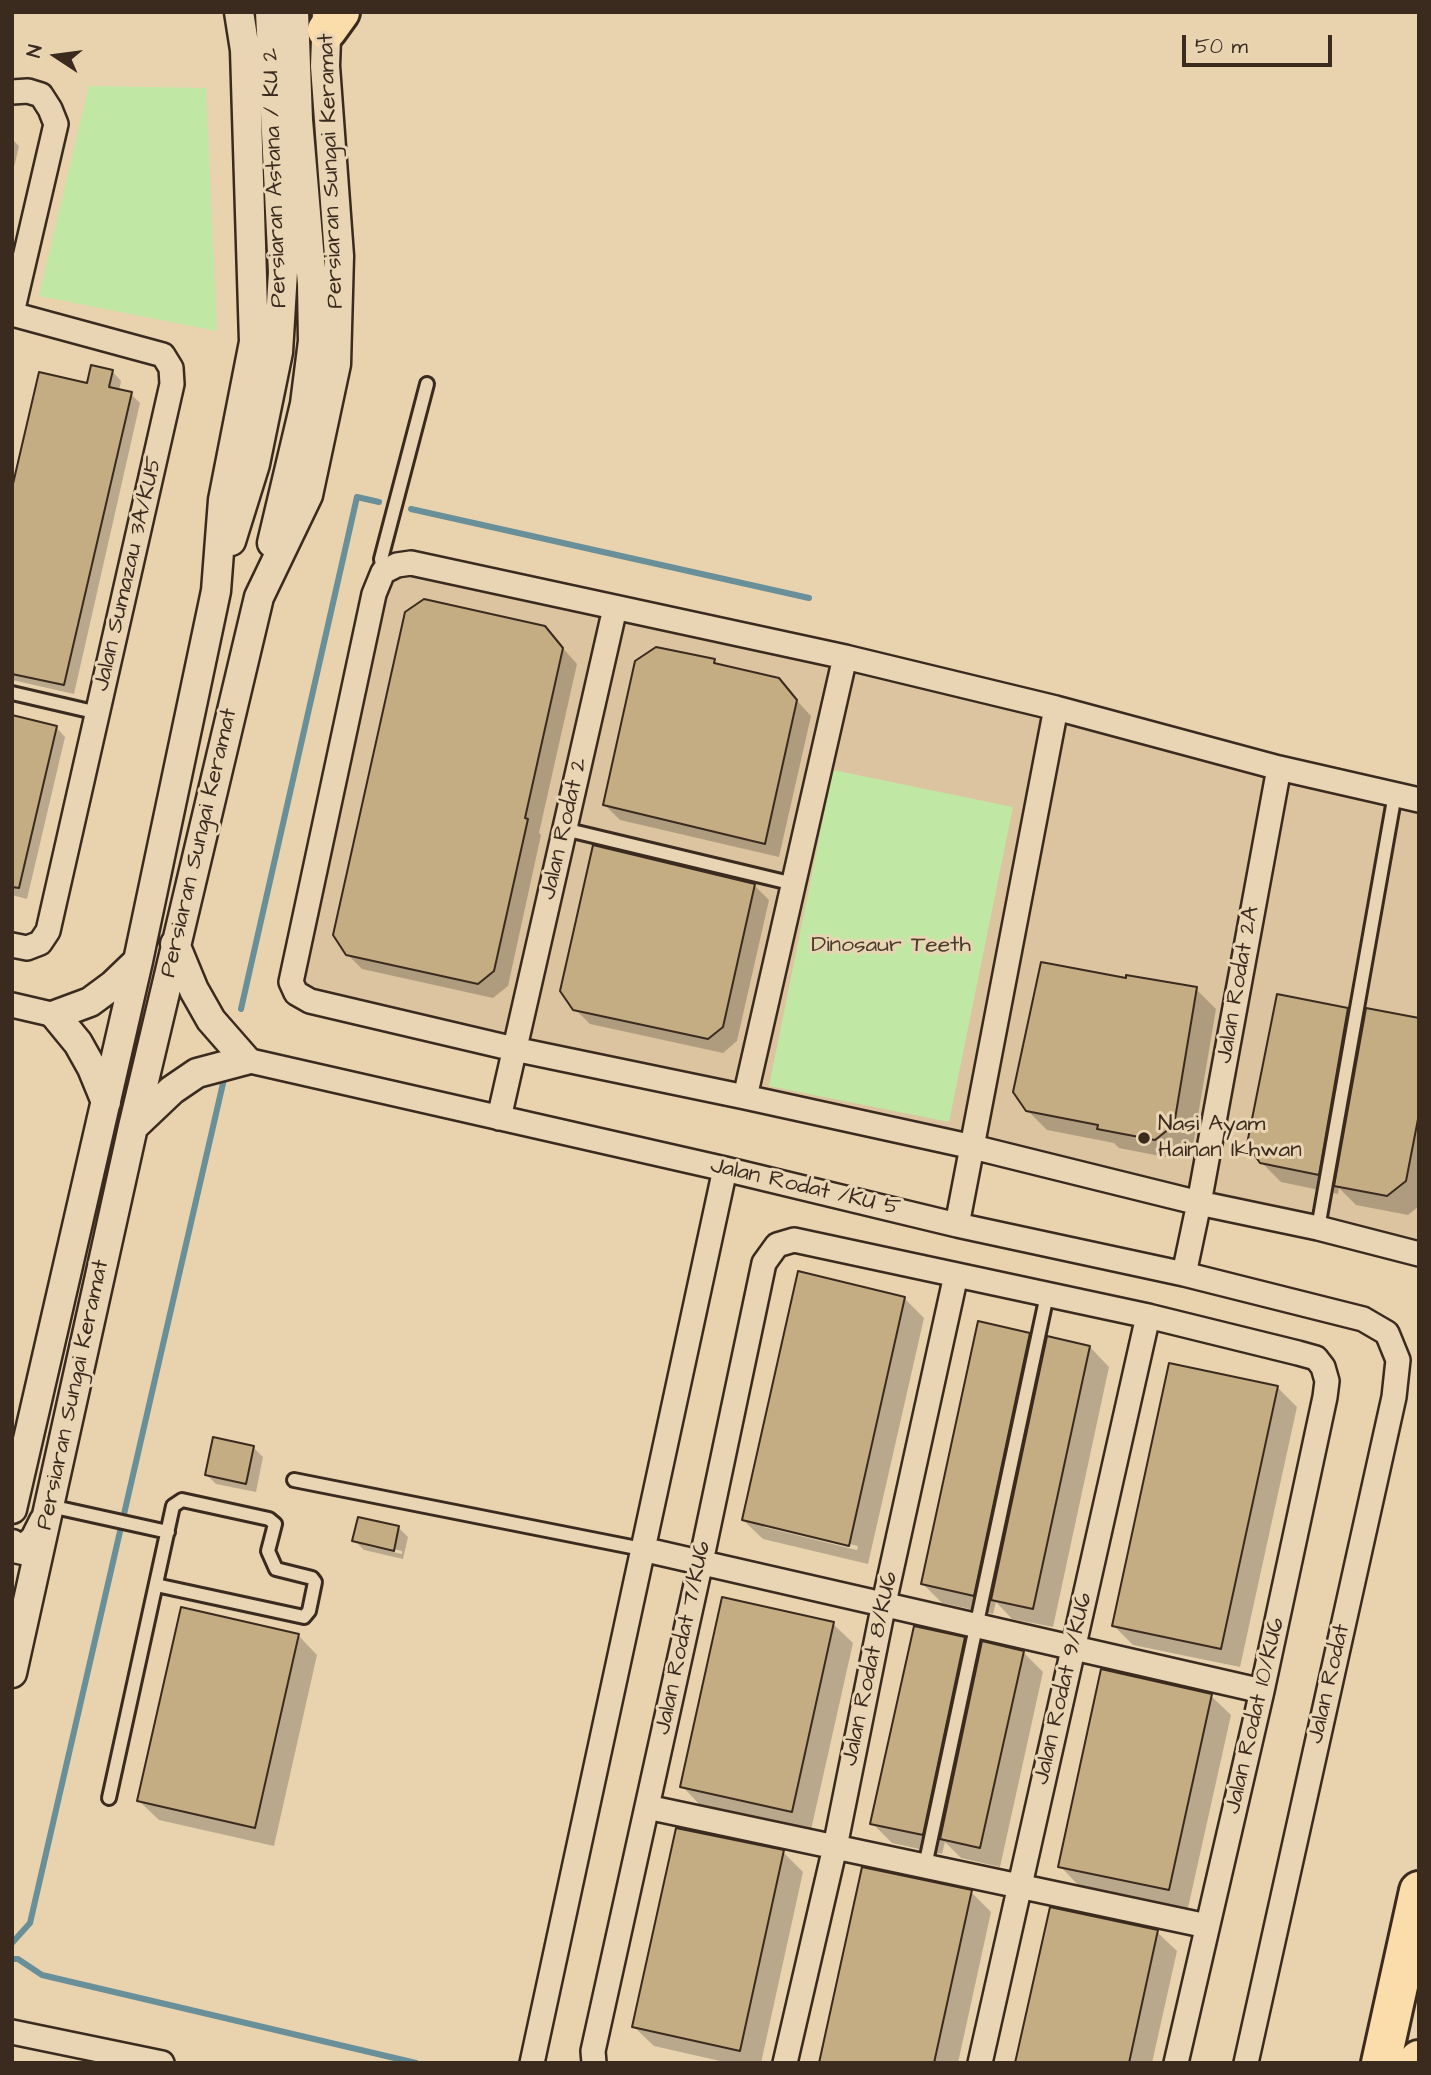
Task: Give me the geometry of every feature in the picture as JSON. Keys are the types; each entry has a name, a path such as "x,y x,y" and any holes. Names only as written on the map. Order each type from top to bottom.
{"highway":[{"path":"1381,2063 1419,1891"}],"street":[{"name":"Persiaran Sungai Keramat","path":"12,1509 138,961 217,587 223,500 254,342 245,50 239,12"},
{"name":"Persiaran Astana / KU 2","path":"217,587 256,464 278,352 284,272 270,12"},
{"name":"Persiaran Astana / KU 2","path":"259,597 305,404 313,341 312,284 298,120 294,12"},
{"name":"Persiaran Sungai Keramat","path":"12,1673 175,944 259,597 308,495 335,365 339,256 325,65 331,18"},
{"path":"12,92 28,91 41,95 56,124 12,313"},
{"name":"Jalan Sumazau 3A/KU5","path":"12,313 163,355 170,368 173,384 48,931 40,943 27,948 12,945"},
{"path":"1419,800 1279,768 1056,708 845,657 411,563 397,565 383,572 374,594 291,982 296,993 310,1001 514,1049 973,1147 1419,1254"},
{"name":"Jalan Rodat 2","path":"499,1118 615,608"},
{"path":"745,1097 845,657"},
{"path":"957,1225 1056,708"},
{"name":"Jalan Rodat 2A","path":"1184,1274 1279,768"},
{"path":"133,1127 172,1090 197,1073 246,1060 211,1020 194,990 175,944"},
{"path":"12,1005 55,1015 90,1002 138,961"},
{"path":"55,1015 78,1042 106,1102"},
{"name":"Jalan Rodat /KU 5","path":"246,1060 725,1169 957,1225 1184,1274 1363,1319"},
{"path":"532,2063 725,1169"},
{"name":"Jalan Rodat 7/KU6","path":"594,2057 764,1263 776,1245 794,1240 956,1275"},
{"path":"956,1275 1148,1316"},
{"name":"Jalan Rodat 8/KU6","path":"785,2063 835,1847 884,1603 956,1275"},
{"name":"Jalan Rodat 10/KU6","path":"1148,1316 1316,1358 1323,1367 1327,1381 1262,1691 1176,2063"},
{"name":"Jalan Rodat 9/KU6","path":"981,2063 1148,1316"},
{"name":"Jalan Rodat","path":"1246,2063 1394,1397 1398,1360 1387,1333 1363,1319"},
{"path":"12,1544 13,1548 23,1550 35,1539 50,1508"},
{"path":"642,1549 1262,1691"},
{"path":"648,1807 1208,1926"},
{"path":"12,2032 162,2063"}],"lane":[{"path":"383,572 381,559 427,384"},
{"path":"12,693 98,713"},
{"path":"1318,1228 1395,794"},
{"path":"564,830 793,884"},
{"path":"925,1866 1047,1295"},
{"path":"294,1480 642,1549"},
{"path":"109,1798 173,1506 182,1500 269,1520 275,1524 268,1551 275,1569 312,1578 315,1583 309,1611 304,1617 156,1585"},
{"path":"50,1508 168,1532"}],"shaded area":[{"path":"412,571 1073,720 1419,807 1419,1245 302,987 301,963 389,580"}],"green space":[{"path":"89,86 206,88 217,331 39,296"},
{"name":"Dinosaur Teeth","path":"833,770 1013,807 949,1122 769,1086"}],"building":[{"path":"91,365 113,370 109,387 132,392 64,685 12,674 12,488 39,372 87,383"},
{"path":"424,599 545,626 563,648 494,971 478,984 346,955 333,935 405,612"},
{"path":"656,647 715,659 714,663 779,678 797,700 765,844 603,805 635,661"},
{"path":"12,715 57,726 19,888 12,887"},
{"path":"593,845 755,884 723,1027 708,1039 573,1010 560,991"},
{"path":"1041,962 1126,978 1126,975 1197,987 1174,1125 1155,1140 1097,1129 1098,1125 1026,1111 1013,1092"},
{"path":"1277,994 1348,1008 1319,1175 1260,1163 1247,1144"},
{"path":"1366,1008 1419,1018 1419,1114 1406,1181 1387,1196 1334,1186"},
{"path":"798,1271 905,1297 849,1546 742,1520"},
{"path":"978,1321 1030,1333 974,1596 921,1584"},
{"path":"1047,1336 1090,1346 1033,1609 991,1600"},
{"path":"1169,1363 1278,1386 1221,1649 1112,1626"},
{"path":"213,1437 254,1446 246,1484 205,1475"},
{"path":"358,1517 399,1526 394,1551 352,1541"},
{"path":"722,1597 834,1622 792,1812 680,1787"},
{"path":"181,1607 299,1634 255,1828 137,1801"},
{"path":"914,1626 965,1637 923,1835 870,1824"},
{"path":"982,1641 1024,1651 980,1848 940,1839"},
{"path":"1101,1669 1212,1694 1169,1890 1058,1867"},
{"path":"676,1828 784,1850 740,2051 632,2027"},
{"path":"862,1867 972,1890 934,2063 819,2063"},
{"path":"1050,1907 1158,1930 1129,2063 1015,2063"}],"waterway":[{"path":"241,1009 357,497 379,502"},
{"path":"411,509 809,598"},
{"path":"12,1943 30,1923 224,1079"},
{"path":"12,1959 18,1959 42,1975 416,2063"}],"place":[{"name":"Nasi Ayam Hainan Ikhwan","path":"1144,1138"}]}
